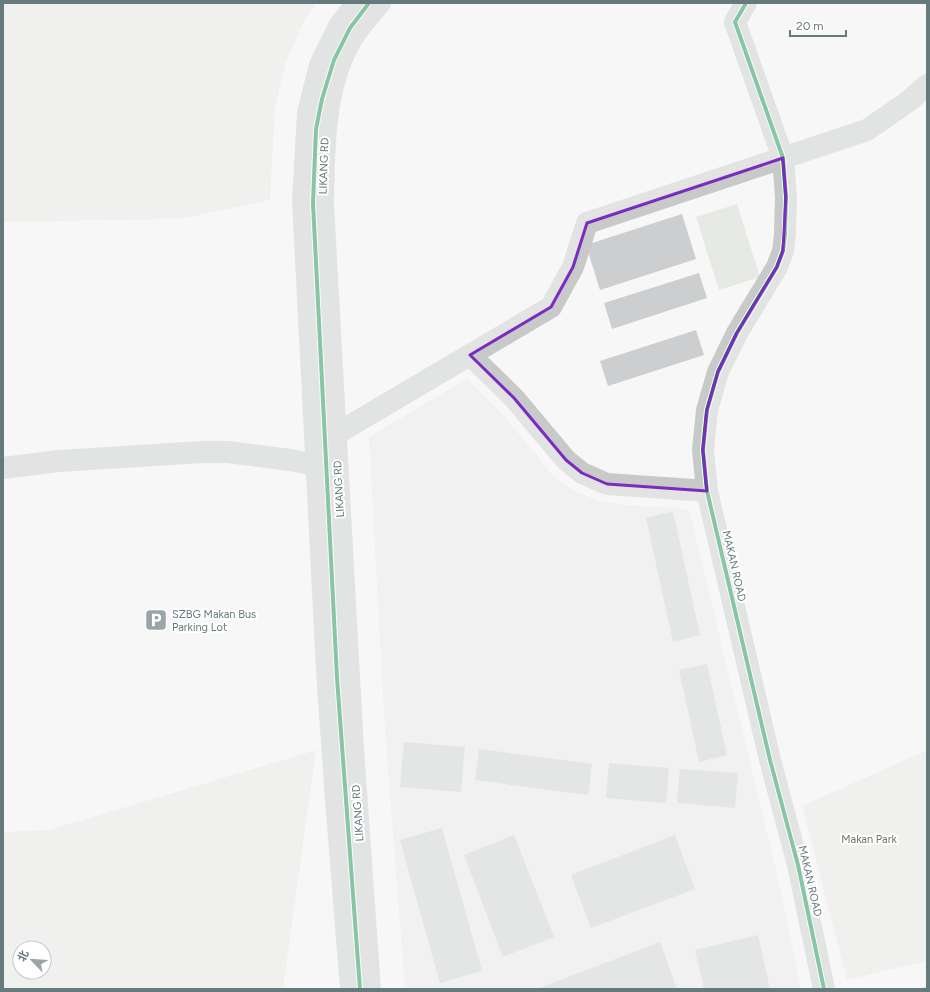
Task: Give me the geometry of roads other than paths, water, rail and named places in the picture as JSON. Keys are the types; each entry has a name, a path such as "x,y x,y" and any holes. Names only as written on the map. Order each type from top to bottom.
{"street":[{"name":"LIKANG RD","path":"351,989 335,793 327,670 303,200 308,113 320,65 339,26 356,3"},
{"name":"LIKANG RD","path":"370,989 353,749 323,204 324,146 329,104 338,67 355,34 380,3"},
{"name":"MAKAN ROAD","path":"746,3 735,22 783,158 786,197 784,251 777,267 737,333 718,372 708,410 703,450 707,491 770,760 798,865 824,989"},
{"path":"336,434 550,307 573,267 587,223 867,130 908,101 927,85"},
{"path":"470,355 514,398 566,460 582,473 606,484 707,491"},
{"path":"3,468 59,461 208,452 247,454 338,469"}],"place":[{"name":"SZBG Makan Bus Parking Lot","path":"156,620"}],"park label":[{"name":"Makan Park","path":"869,839"}]}
